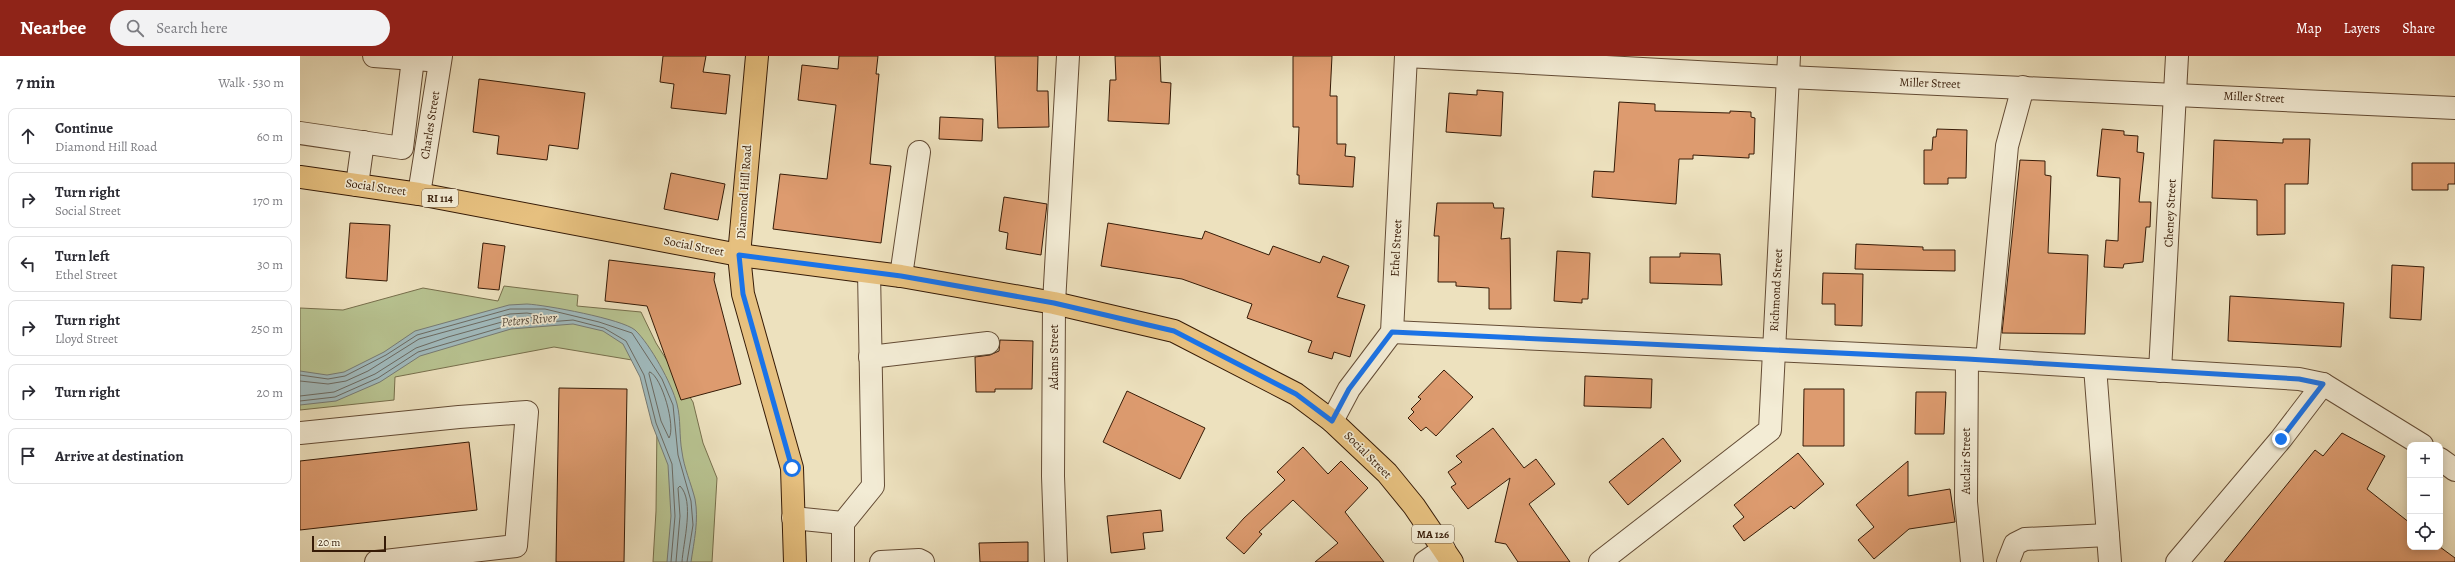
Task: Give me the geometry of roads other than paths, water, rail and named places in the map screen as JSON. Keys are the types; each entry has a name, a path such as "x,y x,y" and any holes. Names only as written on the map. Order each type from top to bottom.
{"main road":[{"name":"Diamond Hill Road","path":"757,56 739,255 743,294 792,468 795,562"},
{"name":"Social Street","path":"300,176 419,194 739,255 901,276 1054,303 1174,331 1296,394 1332,421 1387,473 1414,506 1448,556"}],"street":[{"path":"374,56 413,59 441,58"},
{"name":"Adams Street","path":"1056,562 1053,476 1054,303 1068,56"},
{"name":"Miller Street","path":"1406,56 1789,66 2023,87 2176,93 2455,108"},
{"name":"Ethel Street","path":"1392,332 1406,56"},
{"name":"Cheney Street","path":"2160,371 2177,56"},
{"name":"Charles Street","path":"419,194 441,58"},
{"path":"300,133 402,148 413,59"},
{"name":"Richmond Street","path":"1600,562 1770,430 1789,66"},
{"name":"Auclair Street","path":"1972,562 1966,502 1977,360 2007,146 2023,87"},
{"path":"357,185 363,142"},
{"path":"901,276 919,152"},
{"path":"843,562 843,523 873,486 869,272"},
{"path":"1332,421 1349,389 1392,332 1773,352 1977,360 2299,379 2323,384 2417,442"},
{"path":"870,357 988,343"},
{"path":"2094,367 2110,562"},
{"path":"2177,562 2281,439 2323,384"},
{"path":"300,433 459,417 527,412 516,554 376,562"},
{"path":"2443,461 2455,470"},
{"path":"793,518 843,523"},
{"path":"2008,562 2015,544 2025,540 2108,535"},
{"path":"1425,562 1448,556"},
{"path":"881,562 919,560 923,562"}],"water":[{"name":"Peters River","path":"527,304 583,313 615,321 635,330 654,354 677,404 683,458 695,499 696,523 691,562 667,562 671,516 668,465 652,424 640,377 623,344 603,331 573,324 511,329 420,356 380,382 336,401 300,405 300,371 327,375 344,372 384,352 415,331 509,305"}]}
